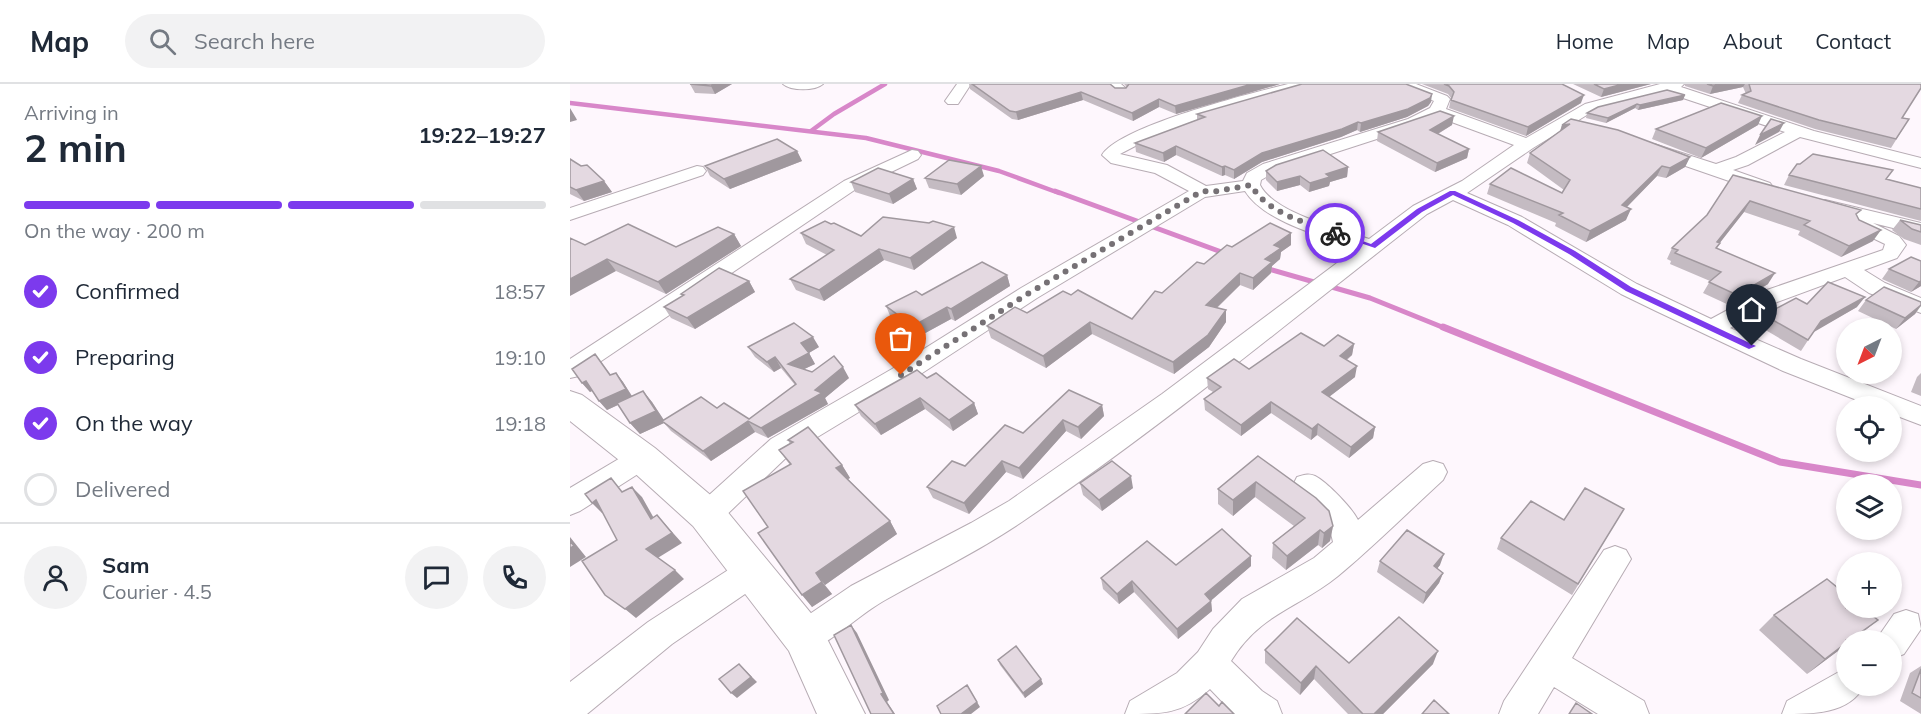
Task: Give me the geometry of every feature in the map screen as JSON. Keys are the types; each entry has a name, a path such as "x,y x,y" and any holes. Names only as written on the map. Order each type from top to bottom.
{"street":[{"path":"790,84 816,84"},
{"path":"953,101 964,84"},
{"path":"1251,84 1268,93"},
{"path":"1251,185 1212,192 1202,191 1161,169 1118,159 1111,155 1114,150 1159,128 1244,99 1306,84"},
{"path":"1372,247 1308,224 1280,211 1258,197 1251,185 1253,177 1269,168 1414,122 1437,111 1442,99 1403,84"},
{"path":"804,637 862,596 982,532 1019,508 1171,400 1420,210 1490,171 1563,122 1599,104 1661,86 1799,131 1921,163"},
{"path":"1578,94 1599,104"},
{"path":"1437,111 1527,144"},
{"path":"1563,122 1595,126"},
{"path":"1714,171 1742,161 1799,131"},
{"path":"1640,143 1714,171 1783,193"},
{"path":"570,370 820,208 850,185 912,155"},
{"path":"570,214 697,171"},
{"path":"707,515 781,446 901,375 1029,293 1202,191"},
{"path":"1453,193 1515,221 1629,289 1792,365 1921,416"},
{"path":"1712,328 1769,297 1890,254 1896,245 1887,237 1809,201 1921,229"},
{"path":"1849,270 1877,288 1921,306"},
{"path":"570,402 642,458 707,515 804,637 841,714"},
{"path":"570,502 642,458"},
{"path":"1143,714 1190,685 1210,664 1225,640 1254,610 1325,568 1433,472"},
{"path":"1307,485 1343,520 1349,546"},
{"path":"1517,714 1615,559"},
{"path":"570,705 660,633 753,572"},
{"path":"1210,664 1249,704 1264,714"},
{"path":"1548,664 1631,714"},
{"path":"1800,714 1836,691"}],"building":[{"path":"690,84 714,84 711,86"},
{"path":"972,84 1110,84 1115,88 1126,88 1129,84 1252,84 1175,106 1159,99 1132,113 1081,92 1016,112 1010,111"},
{"path":"1302,84 1406,84 1432,94 1430,98 1408,109 1358,122 1262,153 1234,170 1222,167 1176,146 1163,153 1135,143 1205,117 1197,114"},
{"path":"1444,84 1562,84 1584,95 1528,127 1451,100 1454,92"},
{"path":"1594,84 1623,84 1604,89"},
{"path":"1749,84 1921,84 1921,88 1902,118 1909,119 1896,139 1819,120 1742,95 1751,91"},
{"path":"1667,90 1685,95 1637,104 1608,118 1587,113 1598,107"},
{"path":"1721,103 1762,116 1706,148 1656,129"},
{"path":"1440,111 1454,116 1430,130 1469,149 1437,163 1378,132"},
{"path":"1571,119 1618,130 1690,157 1670,168 1662,166 1622,205 1631,209 1590,231 1559,215 1563,213 1490,184 1511,168 1562,193 1570,180 1530,153 1570,124 1562,125"},
{"path":"1771,119 1784,123 1760,135"},
{"path":"777,139 797,151 724,179 705,166"},
{"path":"1323,150 1348,167 1326,174 1330,177 1310,183 1300,176 1277,182 1266,171 1276,165"},
{"path":"1813,154 1893,170 1886,179 1921,188 1921,209 1789,175 1797,164"},
{"path":"570,159 581,166 587,165 604,181 576,190 570,187"},
{"path":"949,160 981,166 957,184 925,178"},
{"path":"878,168 913,179 889,194 851,182"},
{"path":"1733,175 1861,210 1856,214 1859,220 1881,230 1849,246 1804,225 1810,221 1750,201 1717,242 1720,243 1716,248 1775,273 1737,295 1709,282 1721,272 1675,253 1678,250 1672,248 1707,215"},
{"path":"883,217 929,223 933,221 954,227 910,258 879,249 819,290 790,279 834,250 801,233 825,221 861,236"},
{"path":"1900,220 1921,225 1921,232 1912,229"},
{"path":"1270,223 1291,233 1274,245 1281,248 1265,259 1272,262 1253,278 1240,273 1206,305 1226,310 1208,335 1173,362 1090,322 1043,356 987,326 1015,307 1027,313 1063,291 1071,295 1078,290 1132,319 1155,291 1162,293 1197,262 1204,264 1227,245 1232,247"},
{"path":"628,224 676,247 718,227 734,234 658,282 607,259 570,279 570,238 585,245"},
{"path":"1911,257 1921,261 1921,281 1919,282 1889,269"},
{"path":"982,262 1007,275 951,309 947,307 913,326 886,306 916,291 922,295"},
{"path":"719,268 749,281 687,318 664,307 684,295 681,294"},
{"path":"1828,282 1865,297 1821,321 1808,340 1764,315 1796,298 1807,304"},
{"path":"1884,287 1921,302 1921,305 1905,318 1866,300"},
{"path":"794,323 813,337 801,343 809,353 788,364 812,372 834,356 843,367 815,390 822,393 761,428 748,421 703,451 662,421 701,397 717,408 724,403 749,419 796,384 775,357 767,362 748,347"},
{"path":"1301,333 1324,346 1338,335 1354,344 1340,356 1357,366 1322,392 1375,427 1351,447 1318,424 1312,429 1271,402 1241,425 1204,399 1221,387 1207,378 1234,359 1249,369"},
{"path":"595,354 610,375 616,373 626,389 599,401 586,381 582,383 572,369"},
{"path":"917,370 927,378 936,373 974,403 949,420 920,398 875,424 855,405"},
{"path":"1069,390 1102,405 1078,427 1063,420 1019,468 1002,461 964,503 927,487 952,461 965,466 1005,425 1023,433"},
{"path":"643,391 656,411 630,423 617,403"},
{"path":"808,427 842,465 836,468 890,521 816,573 822,582 802,595 758,533 768,527 743,491 791,464 779,450 793,442 788,440"},
{"path":"1258,456 1316,498 1329,511 1333,526 1324,533 1320,530 1287,556 1273,543 1305,518 1256,482 1233,500 1218,489"},
{"path":"1112,461 1131,476 1099,500 1080,483"},
{"path":"611,478 622,492 632,487 651,519 657,515 672,533 646,549 675,570 625,609 605,595 582,561 617,540 596,500 592,503 585,494"},
{"path":"1585,488 1624,509 1578,584 1501,538 1531,501 1564,520"},
{"path":"1222,529 1251,556 1205,594 1211,601 1177,629 1132,581 1117,594 1101,578 1147,541 1176,565"},
{"path":"1407,530 1444,554 1434,566 1443,573 1426,593 1380,561"},
{"path":"1827,579 1836,586 1836,618 1875,618 1878,620 1864,630 1836,630 1836,651 1825,659 1774,615"},
{"path":"1399,617 1438,651 1374,714 1363,714 1316,666 1301,683 1265,650 1297,618 1349,663"},
{"path":"851,625 883,693 881,694 894,714 871,714 834,635"},
{"path":"1016,646 1041,679 1023,693 998,660"},
{"path":"739,664 751,677 731,693 719,679"},
{"path":"1921,669 1921,698 1912,693"},
{"path":"967,685 977,702 961,714 941,714 937,706"},
{"path":"1206,693 1219,706 1222,702 1234,714 1185,714"},
{"path":"1434,700 1449,714 1422,714"},
{"path":"1576,703 1592,714 1569,714"}],"waterway":[{"path":"811,131 834,114 885,84"},
{"path":"570,103 866,138 999,171 1059,193"},
{"path":"1055,191 1227,254"},
{"path":"1265,268 1370,298 1447,329"},
{"path":"1443,327 1780,462 1921,485"}],"way so far":[{"path":"901,375 1029,293 1202,191 1212,192 1251,185 1258,197 1280,211 1335,233"}],"route":[{"path":"1335,233 1372,247 1420,210 1453,193 1515,221 1629,289 1752,346"}]}
